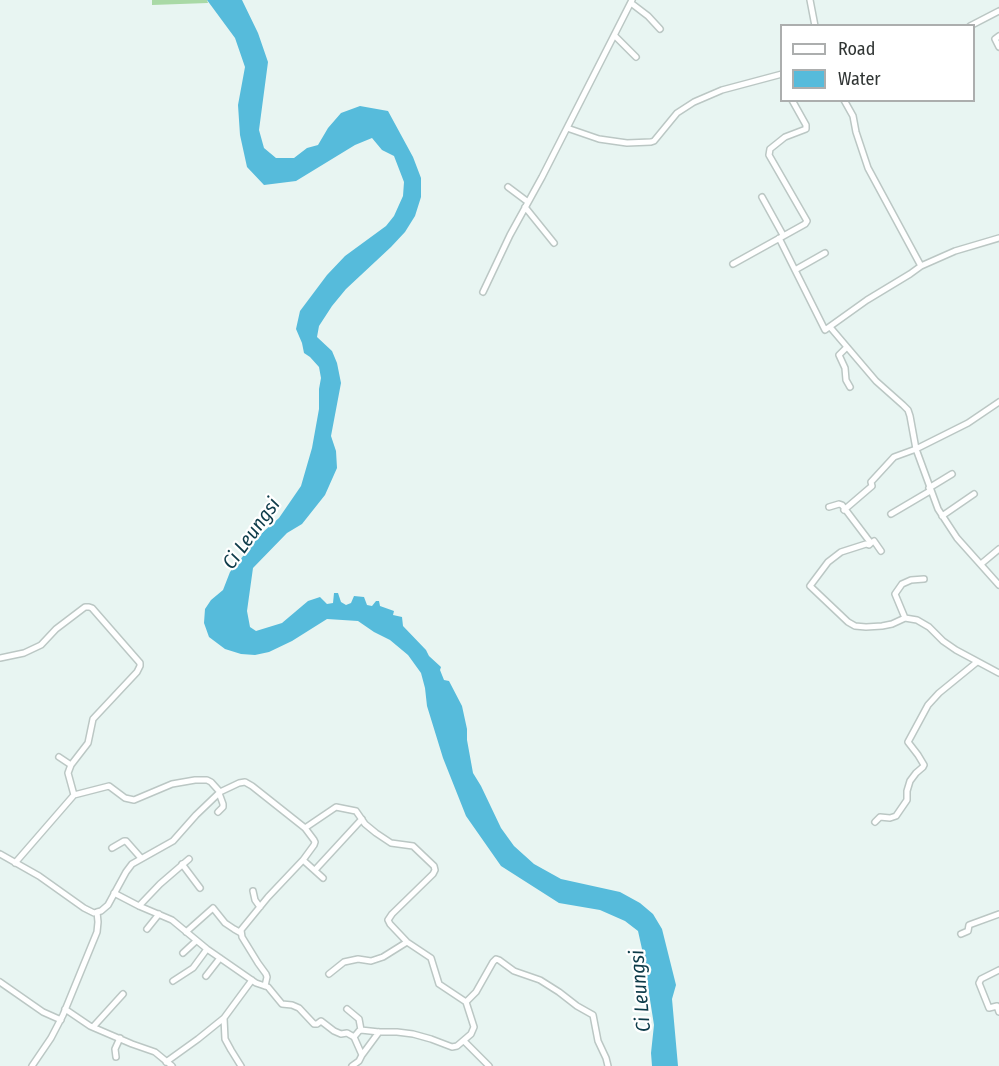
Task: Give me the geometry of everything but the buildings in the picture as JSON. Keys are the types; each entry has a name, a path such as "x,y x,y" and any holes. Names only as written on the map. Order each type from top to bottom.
{"street":[{"path":"810,0 815,24"},
{"path":"483,292 507,241 632,1 660,29"},
{"path":"974,24 998,13"},
{"path":"615,36 636,57"},
{"path":"999,36 995,39 999,47"},
{"path":"567,128 599,139 651,142 677,113 694,102 722,90 780,74"},
{"path":"733,264 807,221 769,155 770,149 785,137 806,129 793,102"},
{"path":"845,102 853,116 868,168 921,266"},
{"path":"508,187 527,204 554,243"},
{"path":"762,197 825,330 921,266 955,251 999,238"},
{"path":"795,270 825,253"},
{"path":"830,327 876,381 908,410 916,449 942,516 957,538 999,585"},
{"path":"847,347 840,352 839,356 850,387"},
{"path":"844,510 872,486 871,482 894,457 916,449 968,423 999,402"},
{"path":"891,514 952,474"},
{"path":"942,516 974,494"},
{"path":"829,507 839,504 871,543"},
{"path":"881,551 874,541 869,545 841,552 828,562 810,586 855,626 887,625 905,618 917,620 956,650 999,673"},
{"path":"981,564 999,549"},
{"path":"905,618 894,596 902,584 911,580 924,579"},
{"path":"0,658 24,653 40,645 64,622 85,607 89,607 140,663 136,672 94,715 88,743 71,765 68,773 74,795"},
{"path":"875,822 880,817 896,816 907,800 910,781 924,765 908,742 928,705 977,662"},
{"path":"59,757 71,765"},
{"path":"15,863 74,795 109,786 125,798 134,800 172,784 207,780 219,793 223,804 218,812"},
{"path":"0,854 39,876 94,913 108,905 128,867 173,841 219,793 245,782 305,828 315,842 303,860 260,907 240,933"},
{"path":"305,828 336,807 356,811 367,826 391,843 411,845 434,866 433,874 388,920 407,942 431,958 439,984 466,1002 474,1027 464,1041 452,1047 413,1034 397,1032 362,1030 358,1031 354,1037"},
{"path":"315,870 362,819"},
{"path":"112,848 126,841 141,858"},
{"path":"139,906 189,859"},
{"path":"303,860 324,878"},
{"path":"182,864 200,888"},
{"path":"253,891 260,907"},
{"path":"114,893 172,920 207,950 252,981 265,986 282,1004 299,1008 314,1024 321,1021 341,1035 348,1033 354,1037 362,1055"},
{"path":"186,932 212,908 216,910 225,922 240,933 266,974 265,986"},
{"path":"32,1066 61,1020 97,932 97,912"},
{"path":"147,929 159,914"},
{"path":"961,934 968,931 969,925 999,914"},
{"path":"183,952 196,941"},
{"path":"329,974 344,962 358,959 371,961 407,942"},
{"path":"173,981 194,968 207,950"},
{"path":"206,976 220,958"},
{"path":"466,1002 476,992 493,962 496,959 499,960 517,973 527,974 540,980 593,1015 598,1041 608,1066"},
{"path":"999,970 981,979 979,983 989,1008 997,1006 999,1012"},
{"path":"65,1009 93,1027 155,1052 169,1064 224,1018 252,981"},
{"path":"0,982 43,1012 61,1020"},
{"path":"93,1027 123,994"},
{"path":"347,1009 359,1019 362,1030"},
{"path":"224,1018 225,1039 241,1066"},
{"path":"352,1066 359,1061 379,1032"},
{"path":"116,1057 115,1049 120,1038"},
{"path":"464,1041 489,1066"}],"green space":[{"path":"152,0 207,0 208,3 152,5"}],"water":[{"path":"207,0 242,0 258,33 268,62 259,130 264,148 276,158 294,158 307,148 318,145 328,128 341,113 360,106 388,111 413,157 421,178 421,197 415,216 405,232 346,289 319,326 317,337 332,351 341,383 331,436 336,451 337,468 325,495 302,524 287,533 253,568 247,611 250,627 256,631 282,623 308,601 320,597 327,604 333,603 334,593 338,593 341,602 346,605 351,603 354,596 364,597 367,605 372,606 379,601 380,606 394,611 393,615 402,617 403,626 441,667 444,680 449,681 462,706 473,773 501,828 514,846 534,864 561,879 620,892 640,903 653,914 662,929 676,985 672,999 678,1066 652,1066 654,1025 638,931 625,921 600,910 559,903 501,866 466,816 443,758 427,706 421,673 408,655 390,640 358,621 327,619 292,641 269,652 255,655 225,649 209,637 204,623 205,609 211,600 223,590 230,572 262,533 279,518 301,486 312,448 319,409 321,378 319,367 304,353 296,329 300,311 327,275 345,256 386,226 394,216 403,196 404,182 394,156 382,150 372,138 355,145 296,181 264,185 247,167 240,135 238,105 245,67 235,38"}],"water label":[{"name":"Ci Leungsi","path":"252,534"},
{"name":"Ci Leungsi","path":"641,991"}]}
